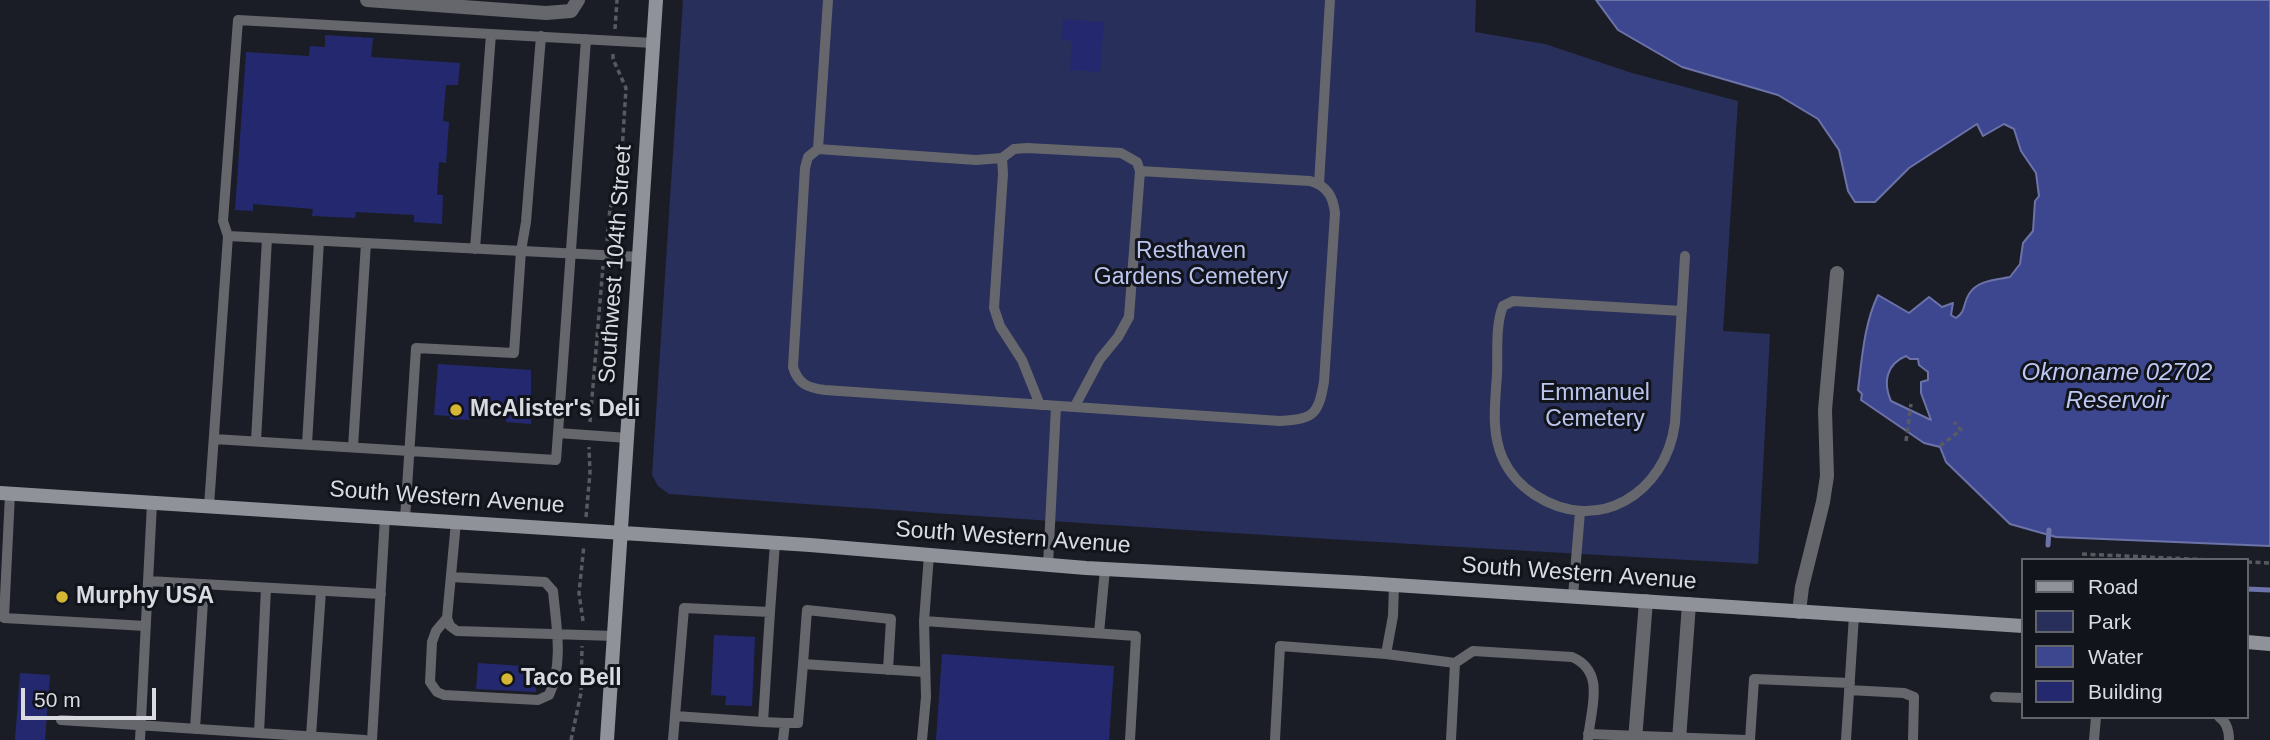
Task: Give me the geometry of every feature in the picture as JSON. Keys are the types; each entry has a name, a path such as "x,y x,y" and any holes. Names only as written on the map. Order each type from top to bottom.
{"main road":[{"name":"Southwest 104th Street","path":"607,740 656,0"},
{"name":"South Western Avenue","path":"5,494 775,542 1105,569 2022,626"},
{"path":"2249,642 2270,644"}],"street":[{"path":"367,0 465,4 546,13 571,10 578,0"},
{"path":"1799,612 1802,587 1827,476 1825,410 1837,273"},
{"path":"1635,738 1646,601"},
{"path":"1679,738 1689,604"}],"lane":[{"path":"818,149 828,0"},
{"path":"1318,184 1330,0"},
{"path":"209,506 228,236 223,222 238,20 653,43"},
{"path":"475,248 491,34"},
{"path":"405,519 416,348 514,354 541,36"},
{"path":"214,439 556,460 586,39"},
{"path":"1075,407 1100,359 1118,337 1129,317 1140,171 1137,163 1130,157 1110,152 1027,148 1014,149 1002,158 976,160 818,149 808,157 805,168 793,357 800,383 825,390 1280,421 1306,419 1314,414 1324,382 1335,213 1325,187 1310,181 1140,171"},
{"path":"1002,158 994,308 1000,326 1022,360 1040,405"},
{"path":"228,236 640,257"},
{"path":"256,441 267,238"},
{"path":"307,444 319,241"},
{"path":"353,447 366,243"},
{"path":"1682,312 1513,301 1503,306 1494,418 1501,454 1512,475 1526,489 1556,506 1580,512 1603,509 1635,495 1653,480 1666,459 1674,437 1682,312 1685,256"},
{"path":"1048,565 1056,406"},
{"path":"558,433 628,438"},
{"path":"5,494 4,618 146,626"},
{"path":"140,740 152,503"},
{"path":"1573,596 1580,512"},
{"path":"372,740 385,517"},
{"path":"456,522 447,618 450,626 457,631 614,636"},
{"path":"763,722 775,542"},
{"path":"922,740 926,697 924,621 929,555"},
{"path":"1099,633 1105,569"},
{"path":"447,618 436,631 432,642 430,682 436,692 444,695 538,700 549,695 555,681 558,634 553,591 545,582 451,577"},
{"path":"148,581 381,594"},
{"path":"195,729 204,584"},
{"path":"1386,654 1393,616 1394,585"},
{"path":"258,733 266,588"},
{"path":"311,736 321,591"},
{"path":"673,740 684,608 770,612"},
{"path":"675,716 798,723 807,610 891,619 888,670"},
{"path":"1846,740 1854,615"},
{"path":"924,621 1136,636 1130,740"},
{"path":"1275,740 1280,646 1386,654 1455,663 1473,651 1572,656 1591,671 1594,687 1588,737 1748,740 1754,679 1904,693 1914,697 1913,740"},
{"path":"1451,740 1455,663"},
{"path":"803,664 925,673"},
{"path":"1995,697 2022,698"},
{"path":"2094,740 2096,719"},
{"path":"2222,719 2229,732 2229,740"},
{"path":"61,720 365,740"},
{"path":"783,740 785,723"}],"path":[{"path":"571,740 581,693 582,635 579,593 590,472 589,435 610,208 620,183 625,88 613,60 617,0"},
{"path":"1906,441 1911,404"},
{"path":"1940,446 1961,430 1954,422"},
{"path":"2081,554 2168,558"},
{"path":"2249,562 2270,563"}],"green space":[{"name":"Resthaven Gardens Cemetery","path":"683,0 1476,0 1475,32 1545,44 1632,73 1738,101 1723,331 1770,334 1758,564 1214,532 669,494 658,486 652,475"}],"water":[{"name":"Oknoname 02702 Reservoir","path":"1596,0 2270,0 2270,546 2056,537 2010,524 1946,462 1940,447 1924,443 1861,400 1862,394 1858,390 1864,341 1878,295 1909,313 1929,297 1942,307 1953,303 1951,315 1956,318 1973,289 1987,281 2010,277 2020,264 2023,243 2033,231 2035,201 2039,196 2036,173 2021,151 2014,129 2004,124 1983,136 1977,124 1909,168 1875,202 1855,202 1848,191 1839,150 1818,119 1778,95 1682,67 1618,30","holes":["1906,356 1918,359 1919,365 1928,372 1928,380 1921,382 1921,393 1931,420 1891,401 1887,388 1890,369 1899,359"]}],"building":[{"path":"1063,19 1104,22 1100,72 1070,70 1072,41 1062,40"},
{"path":"325,35 373,38 371,57 460,63 458,85 446,85 443,121 449,122 446,163 439,162 437,195 443,195 442,224 414,222 414,215 356,212 355,218 312,216 313,209 253,204 253,211 235,210 246,52 309,56 310,46 325,47"},
{"path":"438,364 531,370 531,424 506,422 506,419 450,419 450,416 434,415"},
{"path":"714,635 755,637 752,706 725,705 726,696 711,695"},
{"path":"942,654 1114,666 1109,740 936,740"},
{"name":"Taco Bell","path":"478,663 537,667 536,692 476,689"},
{"path":"20,673 50,675 45,740 15,740"}],"waterway":[{"path":"2048,545 2049,530"},
{"path":"2249,589 2270,590"}],"place":[{"name":"McAlister's Deli","path":"456,410"},
{"name":"Murphy USA","path":"62,597"},
{"name":"Taco Bell","path":"507,679"}],"park label":[{"name":"Emmanuel Cemetery","path":"1595,407"}]}
